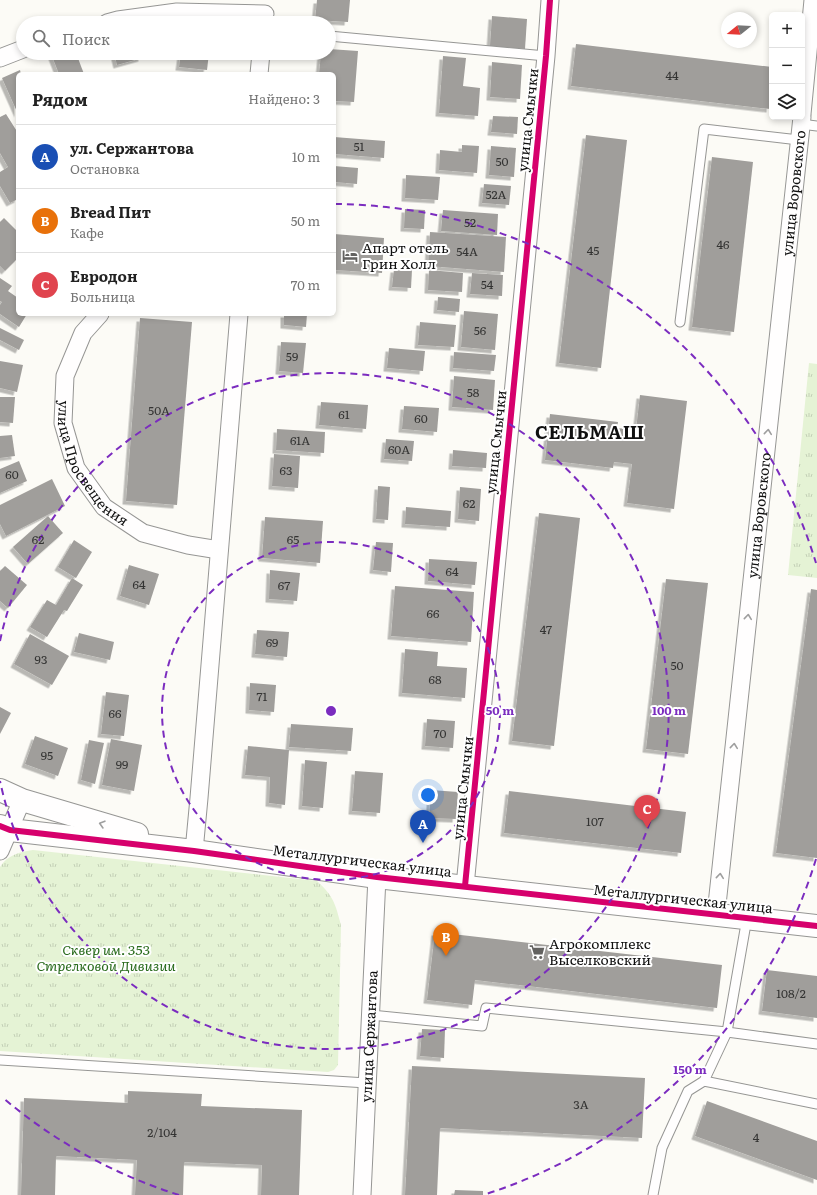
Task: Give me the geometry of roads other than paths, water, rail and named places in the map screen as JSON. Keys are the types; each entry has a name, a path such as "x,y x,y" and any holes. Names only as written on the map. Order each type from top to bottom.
{"street":[{"name":"улица Смычки","path":"466,886 546,56 550,0"},
{"name":"улица Воровского","path":"716,914 804,124 813,0"},
{"path":"148,16 177,12 265,12"},
{"path":"0,58 16,52"},
{"path":"260,72 261,60"},
{"name":"улица Просвещения","path":"98,316 83,333 65,376 62,423 76,468 104,507 143,533 188,545 219,550"},
{"path":"194,851 239,316"},
{"name":"Металлургическая улица","path":"0,790 22,800 194,851"},
{"path":"0,851 5,828 22,800"},
{"name":"Металлургическая улица","path":"5,828 194,851 377,876 817,926"},
{"name":"улица Сержантова","path":"362,1195 377,876"}],"lane":[{"path":"336,37 546,56"},
{"path":"680,322 704,129 804,124"},
{"path":"653,1195 662,1148 688,1091 704,1081 727,1032 747,918"},
{"path":"371,1015 482,1026 486,1008 727,1032 817,1044"},
{"path":"0,1060 367,1083"},
{"path":"704,1081 817,1104"}],"place":[{"name":"Апарт отель Грин Холл","path":"350,256"},
{"name":"Евродон","path":"647,828"},
{"name":"ул. Сержантова","path":"423,843"},
{"name":"Агрокомплекс Выселковский","path":"537,952"},
{"name":"Bread Пит","path":"446,956"}],"district":[{"name":"СЕЛЬМАШ","path":"590,433"}],"park label":[{"name":"Сквер им. 353 Стрелковой Дивизии","path":"106,958"}]}
